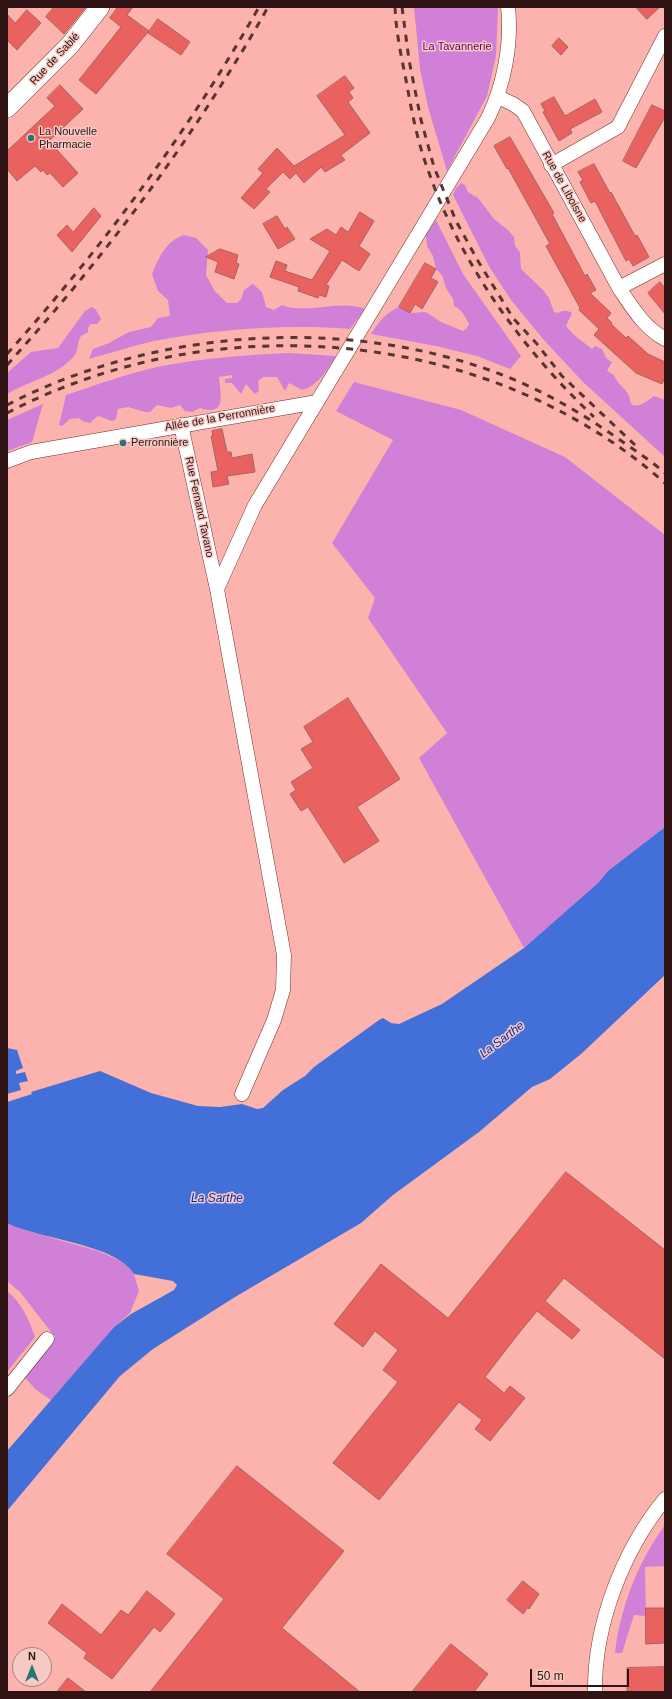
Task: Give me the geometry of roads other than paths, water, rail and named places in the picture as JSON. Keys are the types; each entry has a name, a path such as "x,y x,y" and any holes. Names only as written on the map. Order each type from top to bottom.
{"main road":[{"name":"Rue de Sablé","path":"7,108 70,45 100,7"}],"street":[{"path":"217,589 255,505 488,118 498,97 506,57 509,16 508,7"},
{"path":"551,165 618,127 665,36"},
{"name":"Rue de Liboisne","path":"498,97 513,104 523,111 619,288 636,315 657,335 665,339"},
{"path":"619,288 665,264"},
{"name":"Allée de la Perronnière","path":"7,461 27,453 317,402"},
{"name":"Rue Fernand Tavano","path":"181,425 217,589 284,955 283,990 274,1020 242,1094"},
{"path":"7,1389 47,1339"},
{"path":"595,1692 597,1655 610,1601 632,1548 665,1498"}],"water":[{"name":"La Sarthe","path":"665,827 665,975 581,1054 550,1079 532,1087 479,1132 393,1195 361,1223 235,1297 153,1349 120,1376 7,1511 7,1451 114,1327 131,1314 174,1290 177,1285 173,1281 134,1274 125,1264 95,1249 21,1229 7,1223 7,1102 32,1094 31,1092 100,1071 151,1093 198,1106 220,1107 242,1104 257,1109 263,1108 283,1090 305,1076 314,1067 379,1020 383,1018 391,1023 399,1024 442,1004 524,948 598,883 608,871"},
{"path":"7,1048 17,1050 23,1068 16,1071 16,1074 25,1072 28,1081 19,1083 21,1090 7,1094"}],"railway":[{"path":"7,354 77,272 142,187 203,99 259,7"},
{"path":"7,365 63,301 116,236 166,168 213,98 268,7"},
{"path":"395,7 400,46 418,139 424,160 442,205 458,239 496,304 542,363 594,417"},
{"path":"402,7 409,60 421,120 434,167 456,221 478,261 513,318 537,344 562,376 635,445"},
{"path":"7,405 64,379 124,360 186,346 250,339 314,338 378,343 440,355 516,380 560,402 589,419 665,473"},
{"path":"7,413 87,379 172,356 259,346 347,349 433,363 516,391 594,430 665,483"}],"place":[{"name":"La Nouvelle Pharmacie","path":"31,138"},
{"name":"Perronnière","path":"123,443"}],"park label":[{"name":"La Tavannerie","path":"457,47"}]}
